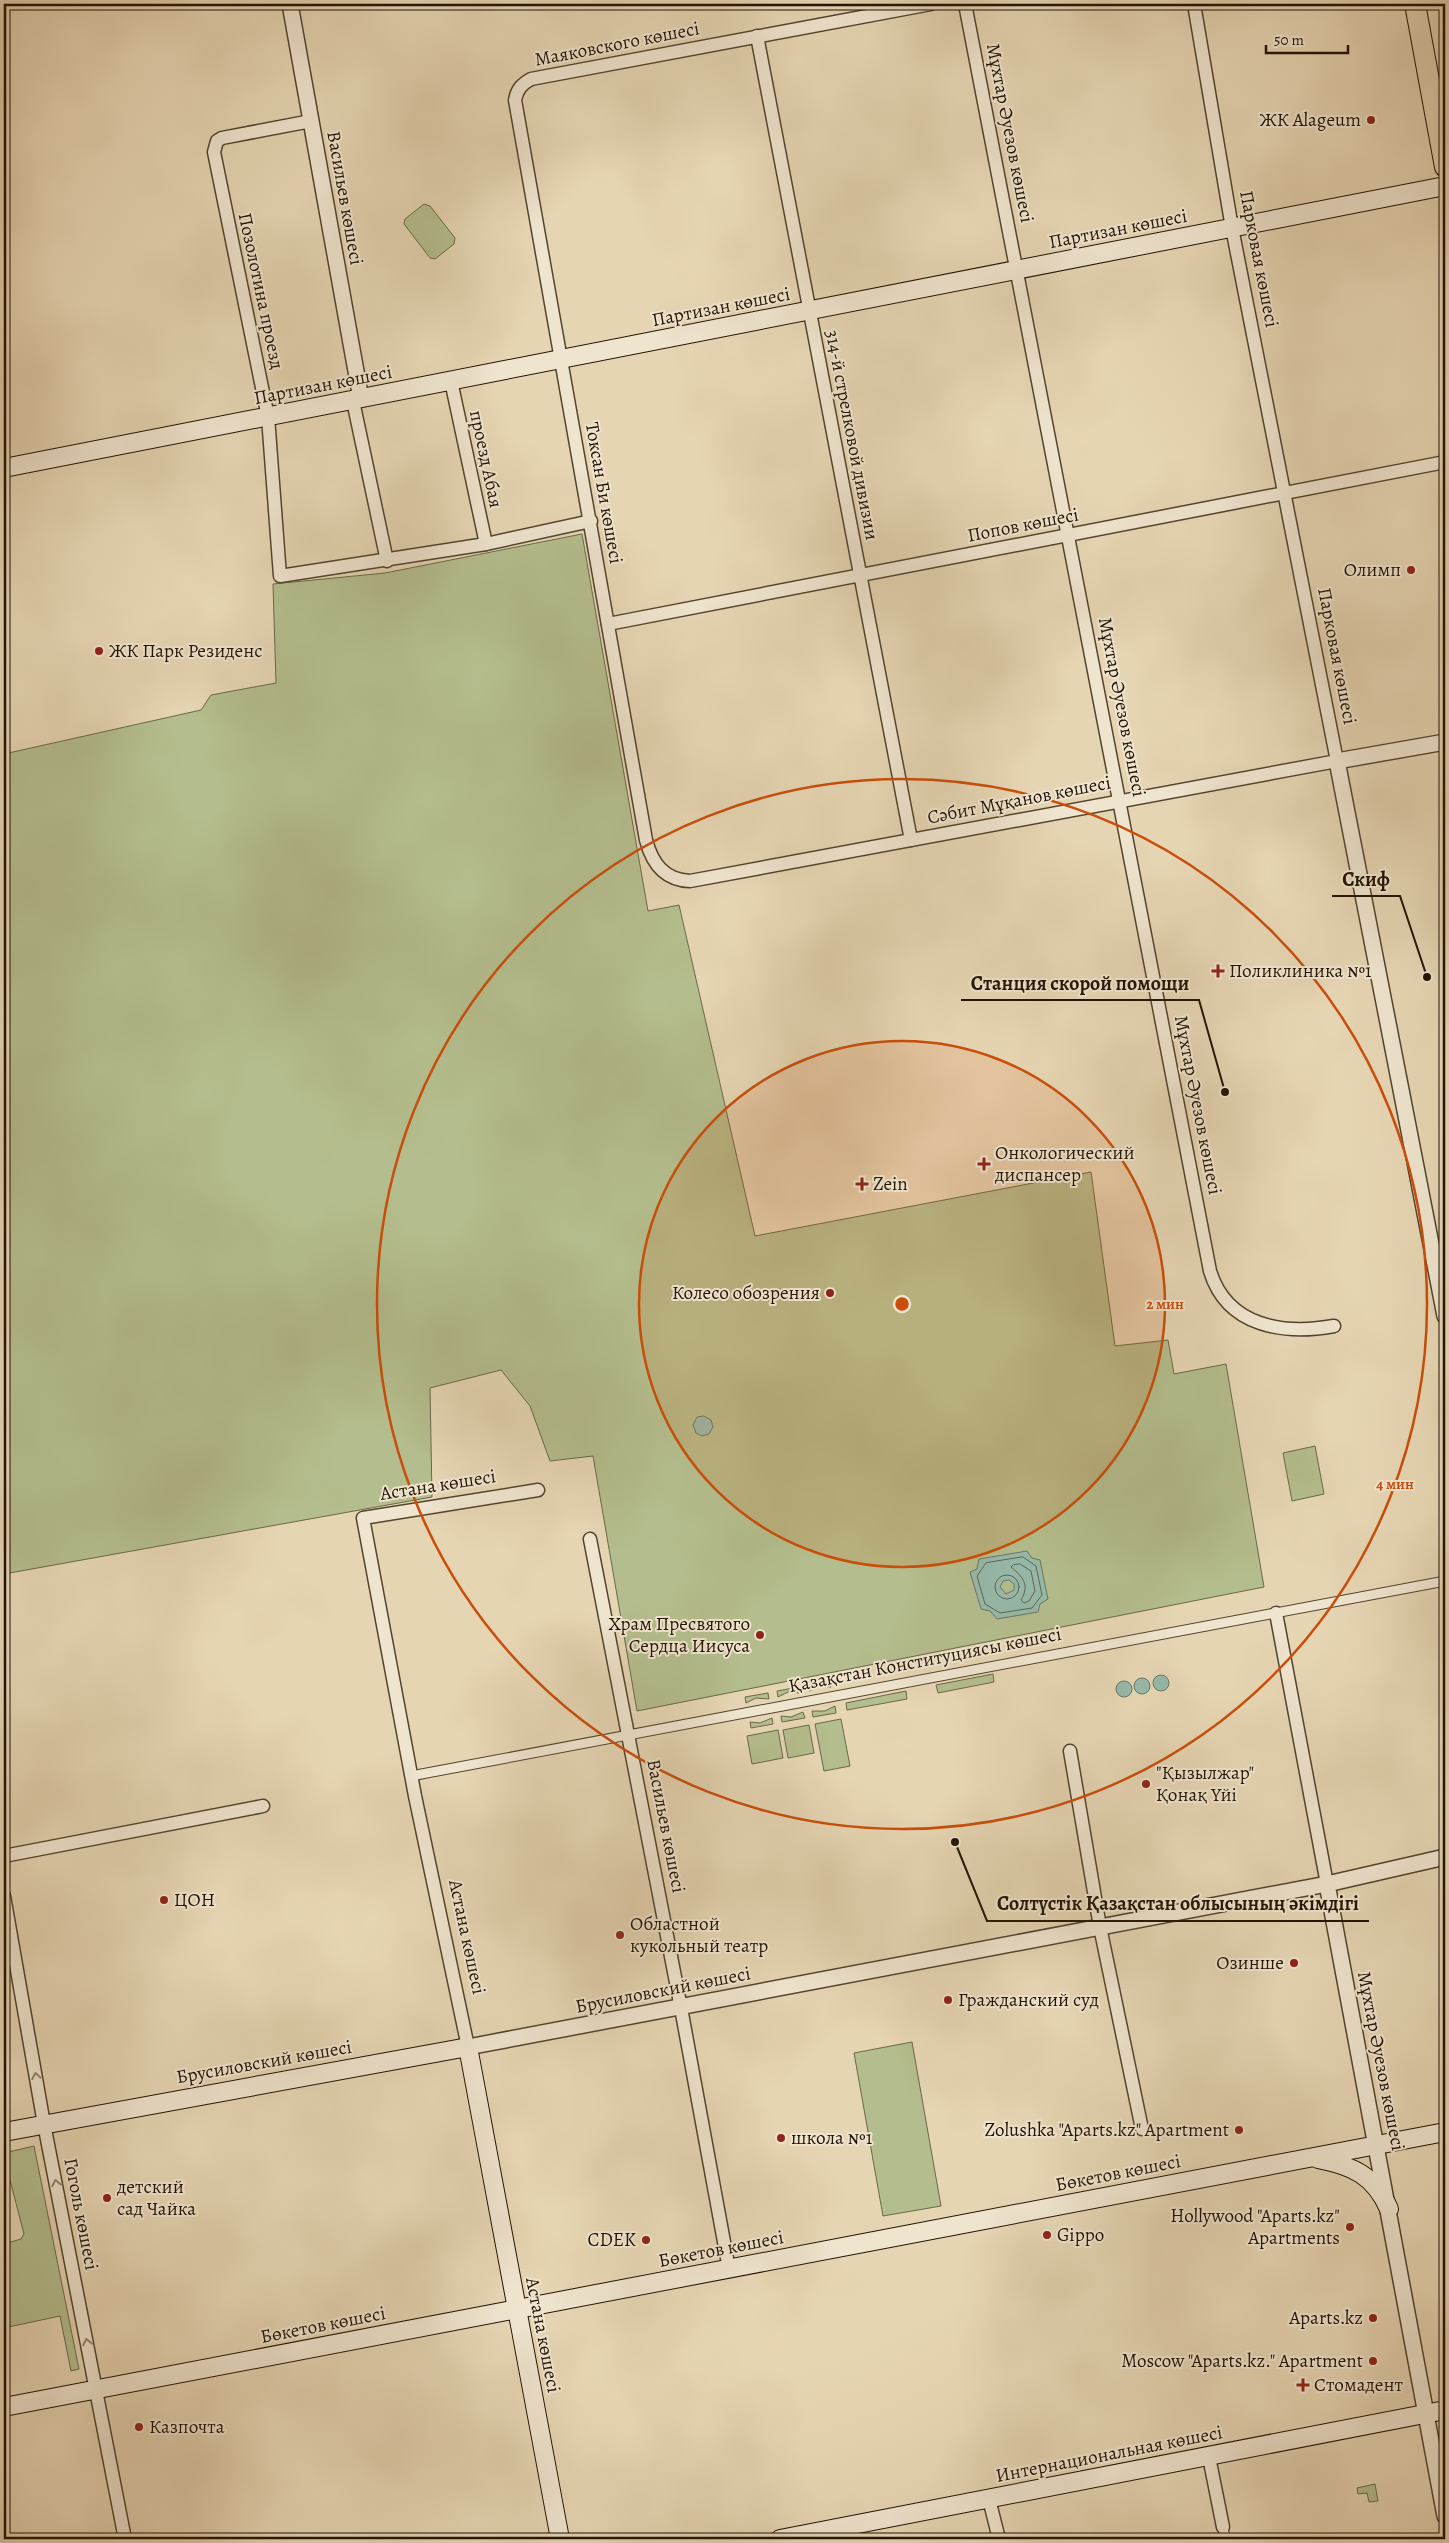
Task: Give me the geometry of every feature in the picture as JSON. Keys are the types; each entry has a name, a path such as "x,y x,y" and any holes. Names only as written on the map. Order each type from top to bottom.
{"main road":[{"path":"1415,4 1442,136 1445,167"},
{"name":"Партизан көшесі","path":"4,468 1445,186"},
{"name":"Брусиловский көшесі","path":"4,2132 468,2047"},
{"name":"Астана көшесі","path":"468,2047 560,2539"},
{"name":"Бөкетов көшесі","path":"4,2407 1445,2132"},
{"path":"1311,2158 1345,2166 1363,2175 1380,2190 1389,2209"},
{"name":"Интернациональная көшесі","path":"780,2539 1445,2410"}],"street":[{"name":"Васильев көшесі","path":"290,4 357,400 387,561"},
{"name":"Маяковского көшесі","path":"519,88 531,79 931,4"},
{"name":"Мұхтар Әуезов көшесі","path":"965,4 1213,1281 1228,1304 1259,1322 1296,1331 1334,1326"},
{"name":"Парковая көшесі","path":"1194,4 1232,228 1445,1316"},
{"name":"314-й стрелковой дивизии","path":"756,36 911,840"},
{"name":"Токсан Би көшесі","path":"519,88 515,100 649,850 656,865 665,874 676,880 690,882"},
{"name":"Позолотина проезд","path":"311,121 228,136 217,141 214,146 268,417 280,576 387,561"},
{"name":"проезд Абая","path":"451,381 486,544"},
{"name":"Попов көшесі","path":"608,624 1445,462"},
{"path":"387,561 486,544 591,521"},
{"name":"Сәбит Мұқанов көшесі","path":"690,882 1445,742"},
{"name":"Астана көшесі","path":"468,2047 411,1776 363,1518 538,1490"},
{"name":"Васильев көшесі","path":"590,1539 681,2008 729,2269"},
{"name":"Қазақстан Конституциясы көшесі","path":"411,1776 1445,1581"},
{"name":"Мұхтар Әуезов көшесі","path":"1276,1613 1445,2516"},
{"path":"1070,1751 1100,1927 1142,2129"},
{"path":"4,1856 263,1806"},
{"name":"Брусиловский көшесі","path":"468,2047 1327,1884 1445,1857"},
{"name":"Гоголь көшесі","path":"4,1896 44,2124 125,2539"},
{"path":"1209,2457 1224,2533"},
{"path":"989,2499 999,2539"}],"green space":[{"path":"424,204 430,206 455,238 454,244 435,259 430,258 404,224 405,219"},
{"path":"582,534 648,911 679,905 755,1236 1091,1172 1115,1346 1168,1340 1174,1374 1226,1364 1264,1587 637,1711 593,1456 550,1461 530,1406 501,1370 430,1388 432,1497 4,1574 4,754 201,710 211,695 276,683 273,584 385,573"},
{"path":"1315,1446 1324,1494 1292,1501 1283,1453"},
{"path":"993,1674 994,1682 938,1693 936,1685"},
{"path":"830,1681 831,1687 819,1686 809,1691 808,1685"},
{"path":"799,1687 800,1693 788,1692 778,1697 777,1691"},
{"path":"906,1691 907,1699 847,1710 846,1703"},
{"path":"768,1693 769,1699 756,1698 746,1703 745,1697"},
{"path":"835,1706 836,1713 813,1717 812,1711 825,1711"},
{"path":"803,1712 805,1718 782,1722 781,1716 791,1717"},
{"path":"772,1718 773,1724 751,1728 750,1722 760,1723"},
{"path":"841,1719 850,1766 824,1771 815,1724"},
{"path":"809,1725 814,1753 788,1758 783,1730"},
{"path":"778,1730 783,1758 752,1764 747,1736"},
{"path":"912,2042 941,2206 883,2216 854,2053"},
{"path":"34,2146 79,2369 71,2371 60,2316 4,2328 4,2244 21,2239 24,2234 10,2180 4,2177 4,2153"},
{"path":"1375,2484 1378,2501 1369,2502 1367,2493 1358,2494 1357,2488"}],"water":[{"path":"704,1416 711,1420 713,1427 709,1434 702,1436 696,1433 693,1425 697,1417"},
{"path":"1027,1551 1032,1558 1040,1560 1048,1599 1040,1604 1038,1612 997,1619 990,1611 981,1609 970,1572 977,1569 979,1559","holes":["1009,1580 1014,1584 1014,1590 1006,1594 1000,1587 1003,1581"]},
{"path":"1161,1675 1167,1677 1169,1683 1167,1689 1161,1691 1155,1689 1153,1683 1155,1677"},
{"path":"1142,1678 1148,1680 1150,1686 1148,1692 1142,1694 1136,1692 1134,1686 1136,1680"},
{"path":"1124,1681 1130,1683 1132,1689 1130,1695 1124,1697 1118,1695 1116,1689 1118,1683"}],"place":[{"name":"ЖК Alageum","path":"1371,120"},
{"name":"Олимп","path":"1411,570"},
{"name":"ЖК Парк Резиденс","path":"99,651"},
{"name":"Поликлиника №1","path":"1218,971"},
{"name":"Скиф","path":"1427,977"},
{"name":"Станция скорой помощи","path":"1225,1092"},
{"name":"Онкологический диспансер","path":"984,1164"},
{"name":"Zein","path":"862,1184"},
{"name":"Колесо обозрения","path":"830,1293"},
{"name":"Храм Пресвятого Сердца Иисуса","path":"760,1635"},
{"name":"\"Қызылжар\" Қонақ Үйі","path":"1146,1784"},
{"name":"Солтүстік Қазақстан облысының әкімдігі","path":"955,1842"},
{"name":"ЦОН","path":"164,1900"},
{"name":"Областной кукольный театр","path":"620,1935"},
{"name":"Озинше","path":"1294,1963"},
{"name":"Гражданский суд","path":"948,2000"},
{"name":"Zolushka \"Aparts.kz\" Apartment","path":"1239,2130"},
{"name":"школа №1","path":"781,2138"},
{"name":"детский сад Чайка","path":"107,2198"},
{"name":"Hollywood \"Aparts.kz\" Apartments","path":"1350,2227"},
{"name":"Gippo","path":"1047,2235"},
{"name":"CDEK","path":"646,2240"},
{"name":"Aparts.kz","path":"1373,2318"},
{"name":"Moscow \"Aparts.kz.\" Apartment","path":"1373,2361"},
{"name":"Стомадент","path":"1303,2385"},
{"name":"Казпочта","path":"139,2427"}]}
